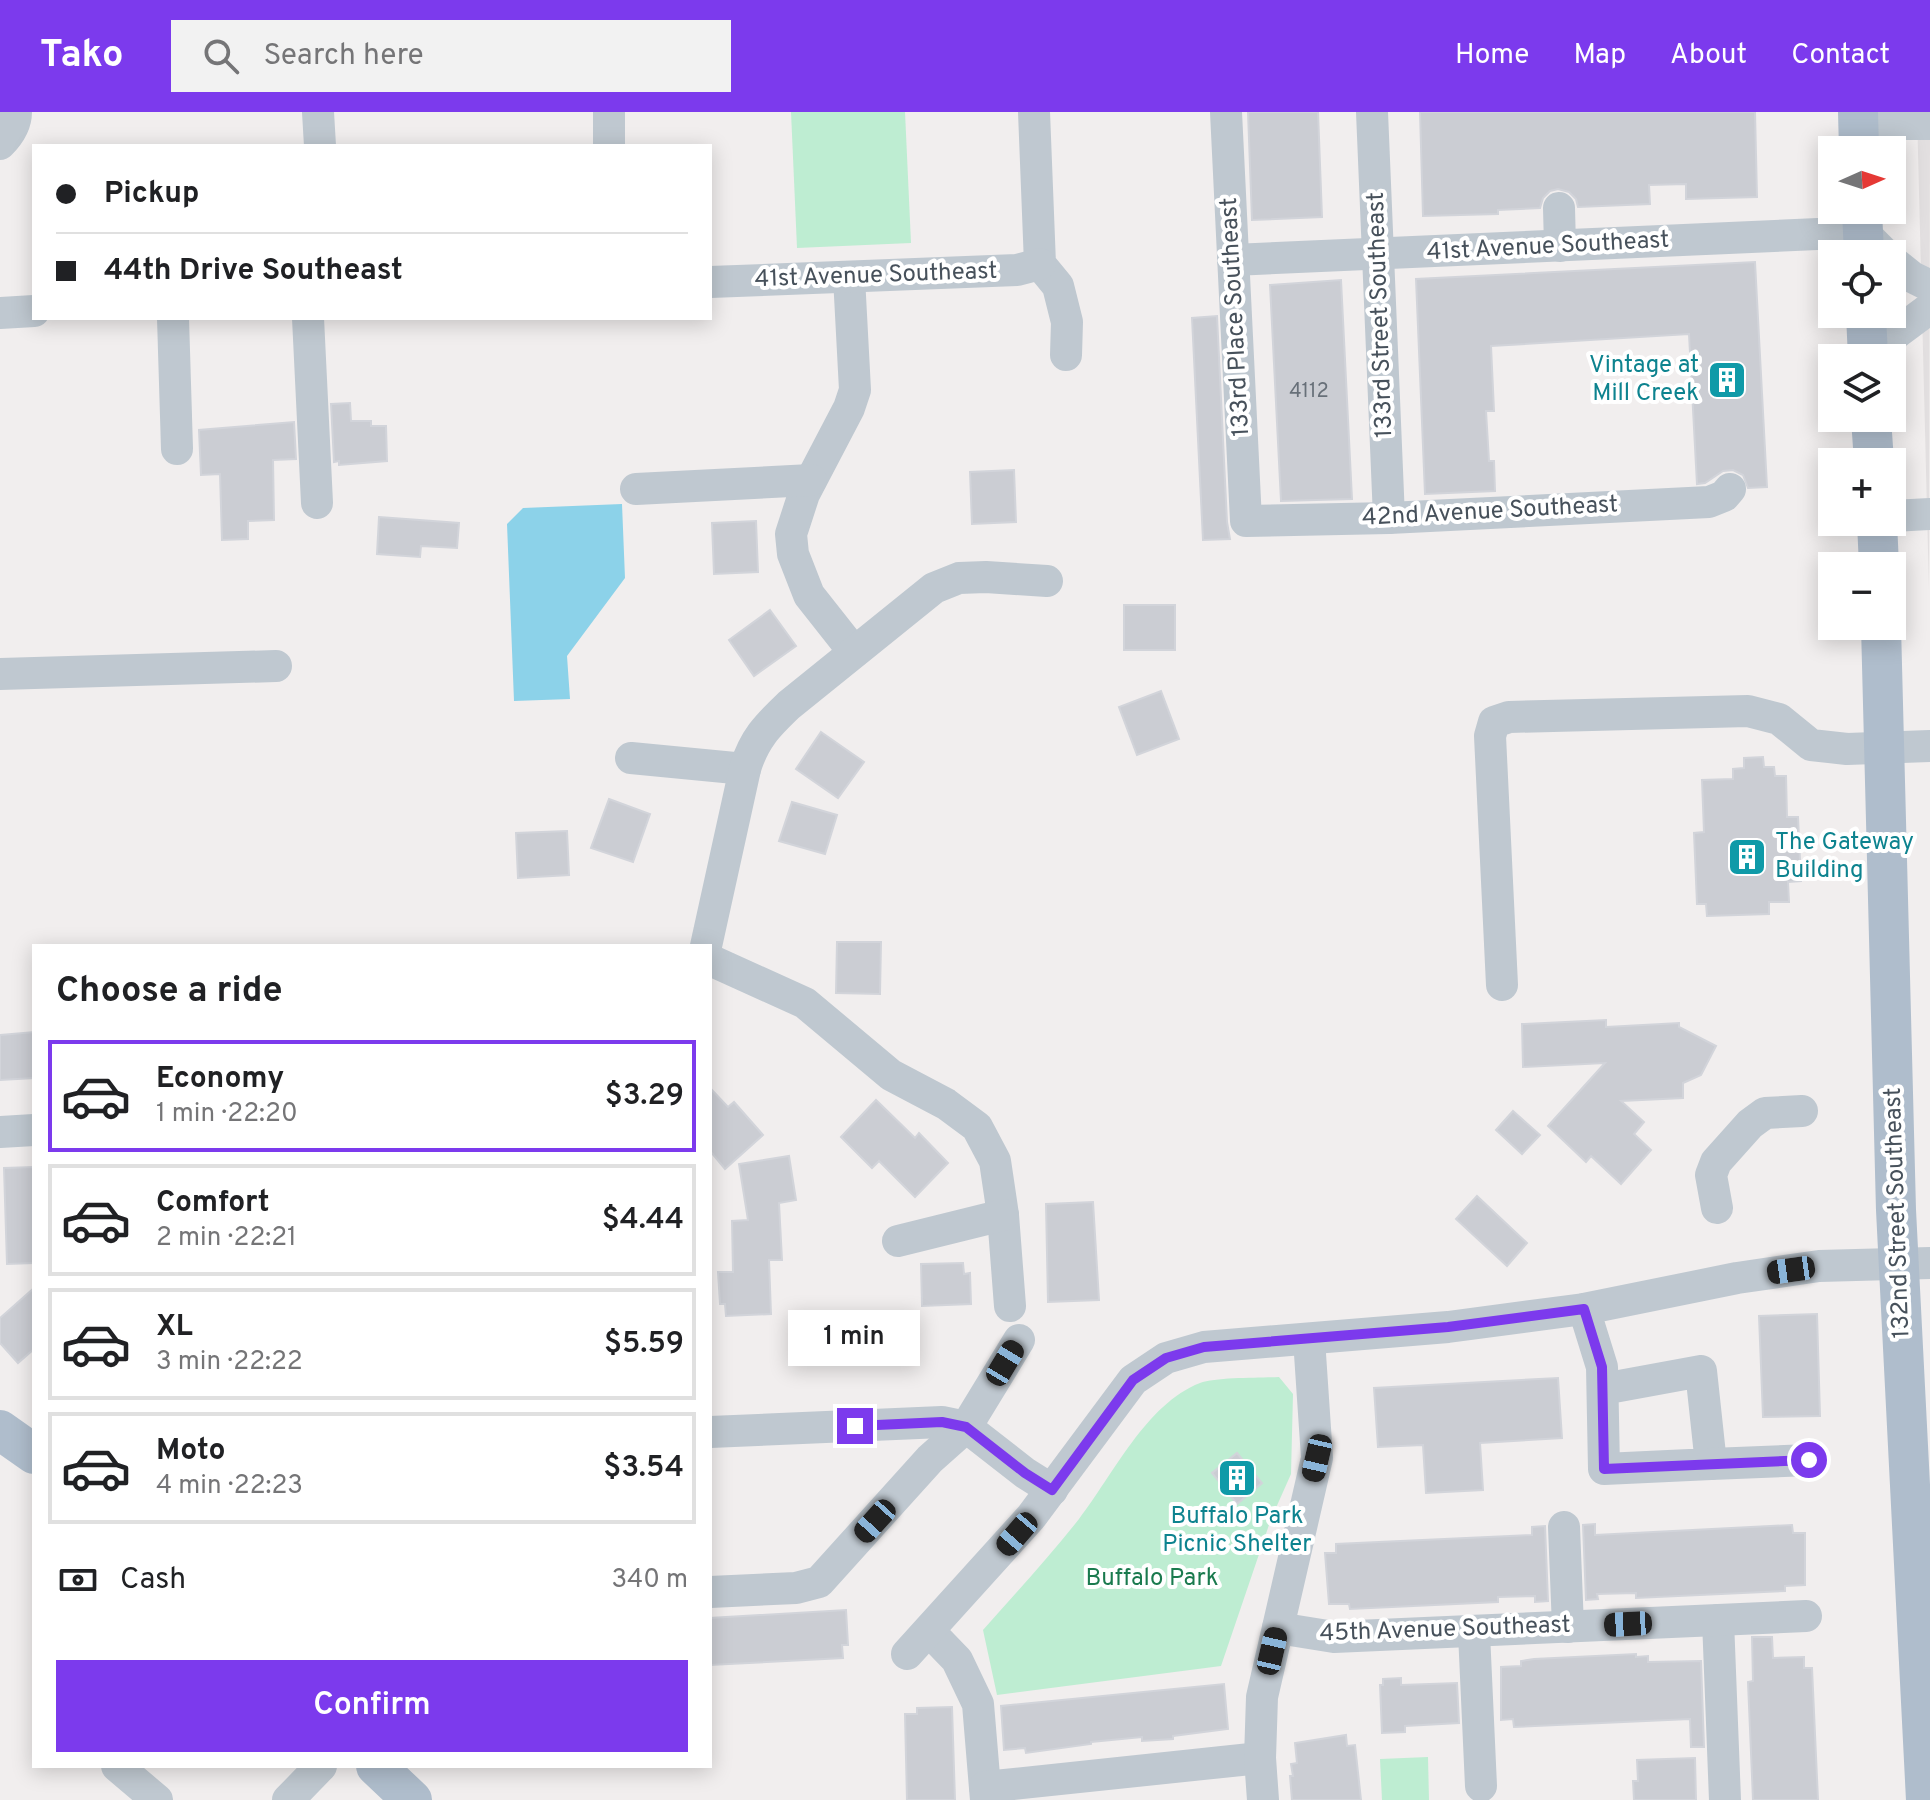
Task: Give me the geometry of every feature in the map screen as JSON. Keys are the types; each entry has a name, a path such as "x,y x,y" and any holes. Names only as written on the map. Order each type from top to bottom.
{"main road":[{"name":"132nd Street Southeast","path":"1882,640 1914,1264 1926,1800"},
{"path":"0,1430 32,1453"},
{"path":"378,1768 412,1800"}],"street":[{"path":"0,144 16,118 16,112"},
{"path":"318,112 320,144"},
{"path":"609,112 609,144"},
{"path":"1034,112 1040,264 1058,286 1067,322 1066,355"},
{"name":"133rd Place Southeast","path":"1226,112 1246,521"},
{"name":"133rd Street Southeast","path":"1372,112 1389,518"},
{"path":"1859,129 1930,124"},
{"path":"1559,208 1560,246"},
{"name":"41st Avenue Southeast","path":"1233,260 1560,246 1868,238"},
{"name":"41st Avenue Southeast","path":"712,282 1017,270 1040,264"},
{"path":"1906,272 1930,286"},
{"path":"849,277 855,390 849,408 804,494 791,534 793,554 809,595 854,652"},
{"path":"1884,344 1930,308"},
{"path":"0,313 32,311"},
{"path":"173,320 177,449"},
{"path":"308,320 317,503"},
{"path":"636,489 811,480"},
{"name":"42nd Avenue Southeast","path":"1246,521 1389,518 1709,502 1724,496 1730,489"},
{"path":"1906,515 1930,514"},
{"path":"706,944 745,769 752,745 768,725 934,588 959,578 1047,581"},
{"path":"0,674 276,666"},
{"path":"1502,985 1490,736 1494,722 1509,717 1748,711 1779,719 1811,745 1847,749 1930,746"},
{"path":"631,758 745,769"},
{"path":"712,961 805,1003 891,1075 946,1104 977,1127 995,1161 1003,1215 1010,1306"},
{"path":"1717,1208 1711,1175 1716,1162 1750,1124 1765,1113 1802,1111"},
{"path":"0,1132 32,1130"},
{"path":"898,1241 1003,1215"},
{"path":"1260,1758 986,1793 978,1704 957,1660 918,1642 1002,1551 1052,1490 1133,1380 1166,1358 1204,1347 1448,1327 1584,1309 1737,1278 1819,1266 1914,1264"},
{"path":"1584,1309 1602,1367 1604,1469 1809,1460"},
{"path":"1263,1800 1260,1758 1262,1697 1317,1458 1309,1339"},
{"path":"712,1592 796,1588 819,1582 930,1459 966,1427 1019,1340"},
{"path":"1603,1389 1701,1371 1711,1464"},
{"path":"712,1432 942,1422 966,1427 1052,1490"},
{"path":"1564,1527 1568,1627"},
{"name":"45th Avenue Southeast","path":"1278,1628 1334,1637 1806,1616"},
{"path":"1718,1620 1725,1800"},
{"path":"1474,1633 1481,1786"},
{"path":"119,1768 157,1800"},
{"path":"288,1800 319,1768"}],"shaded area":[{"path":"1917,112 1930,112 1929,589"}],"green space":[{"path":"791,112 905,112 911,243 797,248"},
{"name":"Buffalo Park","path":"1279,1377 1293,1394 1291,1474 1271,1519 1221,1666 997,1695 983,1630 1079,1519 1147,1424 1181,1393 1200,1383"},
{"path":"1428,1757 1429,1800 1382,1800 1380,1759"}],"water":[{"path":"622,504 625,578 567,656 570,699 514,701 507,524 523,508"}],"building":[{"path":"1248,112 1318,112 1322,217 1252,220"},
{"path":"1420,112 1755,112 1757,197 1686,199 1686,184 1649,185 1650,204 1578,207 1576,199 1569,192 1558,189 1550,191 1543,198 1540,208 1498,210 1498,214 1423,216"},
{"name":"Vintage at Mill Creek","path":"1755,262 1767,487 1748,488 1743,475 1733,470 1723,471 1705,483 1697,484 1689,334 1491,346 1494,411 1486,411 1489,461 1494,461 1495,491 1425,494 1416,279"},
{"path":"1341,280 1352,499 1281,501 1270,285"},
{"path":"1217,316 1230,539 1203,540 1192,318"},
{"path":"350,403 351,421 371,421 371,426 386,426 387,461 339,465 339,461 334,462 331,404"},
{"path":"294,422 296,459 273,460 274,520 248,521 248,539 222,540 220,474 201,475 199,430"},
{"path":"1014,470 1016,522 972,524 970,472"},
{"path":"379,517 459,523 457,548 421,546 420,557 377,554"},
{"path":"756,521 758,572 714,574 712,523"},
{"path":"1124,605 1175,605 1175,650 1124,650"},
{"path":"770,610 796,646 754,676 729,640"},
{"path":"1161,691 1179,739 1137,755 1119,707"},
{"path":"821,732 864,762 838,798 796,769"},
{"name":"The Gateway Building","path":"1763,757 1764,767 1774,767 1775,776 1786,776 1787,817 1798,817 1801,881 1788,882 1789,902 1769,902 1769,914 1707,916 1706,904 1697,904 1694,833 1704,832 1702,780 1733,779 1733,769 1744,768 1744,758"},
{"path":"609,799 650,814 633,862 591,848"},
{"path":"792,802 837,815 825,854 779,841"},
{"path":"567,831 569,875 518,878 516,833"},
{"path":"837,942 881,942 880,994 836,993"},
{"path":"1606,1020 1606,1027 1679,1023 1679,1027 1716,1046 1701,1075 1683,1083 1683,1098 1621,1101 1644,1122 1634,1134 1651,1150 1621,1184 1591,1156 1586,1162 1548,1126 1605,1063 1523,1067 1522,1024"},
{"path":"32,1032 32,1078 0,1080 0,1035"},
{"path":"712,1090 728,1107 734,1102 763,1135 725,1169 712,1153"},
{"path":"876,1100 915,1138 919,1133 948,1163 915,1197 879,1161 872,1168 841,1137"},
{"path":"1513,1111 1540,1135 1522,1154 1496,1130"},
{"path":"789,1156 796,1200 779,1203 782,1260 769,1260 771,1314 726,1316 725,1304 720,1304 718,1272 733,1272 732,1221 748,1220 739,1164"},
{"path":"32,1167 32,1263 7,1264 4,1168"},
{"path":"1477,1196 1527,1243 1507,1266 1456,1219"},
{"path":"1093,1202 1099,1300 1048,1302 1046,1204"},
{"path":"963,1263 964,1274 970,1273 971,1304 922,1306 921,1264"},
{"path":"32,1290 32,1351 18,1363 0,1343 0,1318"},
{"path":"1817,1314 1820,1416 1763,1417 1759,1316"},
{"path":"1558,1378 1562,1438 1480,1443 1483,1490 1426,1493 1423,1445 1378,1447 1374,1388"},
{"name":"Buffalo Park Picnic Shelter","path":"1237,1453 1262,1483 1237,1504 1212,1473"},
{"path":"1595,1524 1595,1535 1792,1525 1793,1533 1805,1533 1805,1585 1785,1586 1785,1591 1636,1598 1636,1593 1597,1594 1598,1599 1586,1600 1583,1525"},
{"path":"1545,1526 1548,1601 1535,1602 1535,1596 1498,1597 1498,1602 1350,1609 1349,1604 1329,1604 1325,1553 1336,1553 1336,1544 1532,1535 1532,1527"},
{"path":"846,1610 848,1645 842,1645 843,1658 712,1665 712,1618"},
{"path":"1752,1637 1772,1637 1773,1658 1804,1657 1804,1668 1812,1668 1818,1800 1753,1800 1748,1682 1753,1681"},
{"path":"1636,1654 1636,1657 1648,1656 1648,1662 1701,1661 1704,1747 1691,1747 1690,1719 1514,1727 1513,1719 1501,1720 1501,1667 1521,1666 1521,1661 1534,1659"},
{"path":"1401,1678 1401,1685 1457,1683 1459,1723 1405,1726 1405,1732 1382,1733 1380,1685 1383,1685 1383,1679"},
{"path":"1224,1684 1228,1729 1173,1736 1173,1739 1142,1741 1142,1737 1026,1753 1025,1748 1004,1750 1001,1706"},
{"path":"952,1707 955,1800 907,1800 905,1714 917,1714 917,1708"},
{"path":"1346,1735 1347,1746 1355,1745 1361,1800 1292,1800 1290,1776 1293,1776 1291,1764 1297,1763 1295,1743"},
{"path":"1695,1758 1696,1800 1634,1800 1633,1781 1638,1781 1637,1760"}],"place":[{"name":"Vintage at Mill Creek","path":"1727,380"},
{"name":"The Gateway Building","path":"1747,857"},
{"name":"Buffalo Park Picnic Shelter","path":"1237,1478"}],"route":[{"path":"855,1426 942,1422 966,1427 1052,1490 1133,1380 1166,1358 1204,1347 1448,1327 1584,1309 1602,1367 1604,1469 1809,1460"}]}
